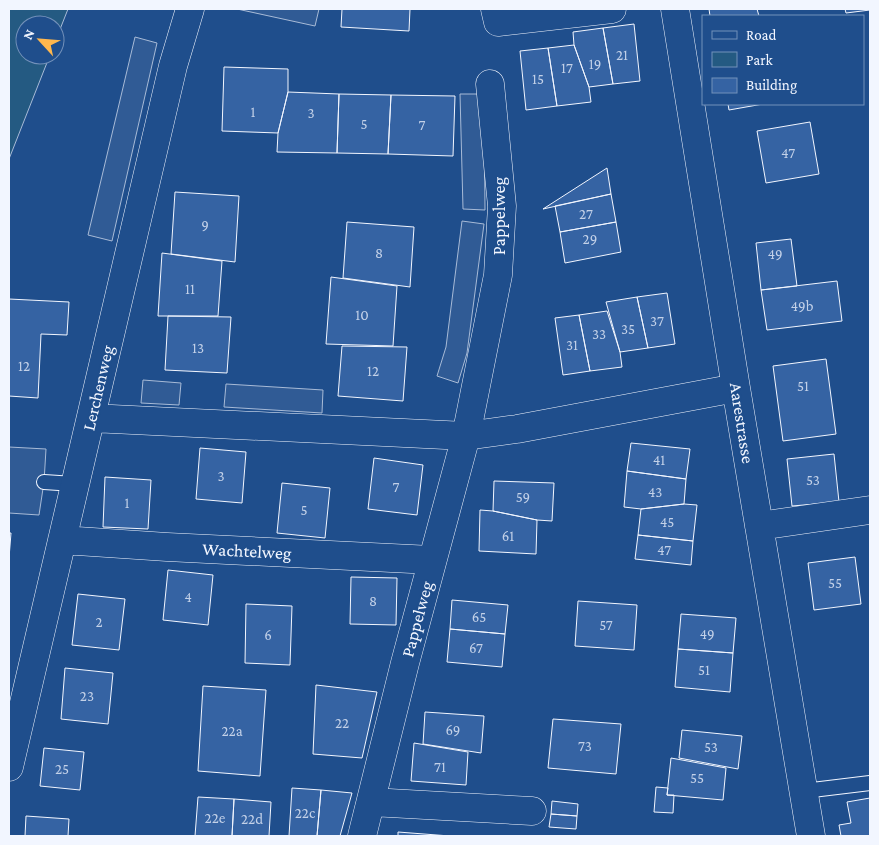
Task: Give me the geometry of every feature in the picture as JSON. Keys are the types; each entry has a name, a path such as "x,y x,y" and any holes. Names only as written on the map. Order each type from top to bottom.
{"street":[{"name":"Lerchenweg","path":"9,767 74,484 174,66 190,9"},
{"path":"495,9 498,22 612,9"},
{"name":"Aarestrasse","path":"675,9 811,836"},
{"name":"Pappelweg","path":"362,836 432,560 466,436 498,275 502,206 490,84"},
{"path":"91,418 466,436 517,429 736,388"},
{"path":"759,526 870,510"},
{"name":"Wachtelweg","path":"62,540 432,560"},
{"path":"371,802 532,811"}],"lane":[{"path":"44,482 74,484"},
{"path":"804,792 870,783"}],"green space":[{"path":"9,9 68,9 65,17 65,15 15,15 15,65 46,65 9,159"}],"shaded area":[{"path":"237,9 319,9 315,26"},
{"path":"135,37 157,43 112,241 88,235"},
{"path":"460,94 484,94 485,210 463,209"},
{"path":"462,221 484,224 467,353 458,383 437,376 446,347"},
{"path":"143,380 181,383 179,405 141,403"},
{"path":"226,384 323,390 322,413 224,407"},
{"path":"9,447 46,449 39,515 9,513"}],"building":[{"path":"342,9 410,9 409,31 341,27"},
{"path":"709,9 757,9 759,15 710,15"},
{"path":"845,9 870,9 870,10 846,13"},
{"path":"634,24 640,81 613,84 603,28"},
{"path":"603,28 613,84 589,87 574,45 573,32"},
{"path":"574,45 589,87 591,102 557,106 548,48"},
{"path":"548,48 557,106 526,110 520,51"},
{"path":"224,67 288,69 288,92 278,133 222,131"},
{"path":"288,92 339,94 337,153 277,152 278,133"},
{"path":"339,94 391,95 388,154 337,153"},
{"path":"391,95 455,96 453,156 388,154"},
{"path":"728,105 757,105 729,110"},
{"path":"810,122 819,174 766,183 757,131"},
{"path":"607,168 611,194 543,209"},
{"path":"175,192 239,196 235,262 171,254"},
{"path":"611,194 616,222 560,232 555,206"},
{"path":"347,222 414,227 410,287 343,278"},
{"path":"616,222 621,252 565,263 560,232"},
{"path":"791,239 797,286 761,290 756,243"},
{"path":"162,253 222,261 218,316 158,316"},
{"path":"331,277 397,286 393,346 326,344"},
{"path":"837,281 842,321 767,330 761,290"},
{"path":"667,293 675,344 648,348 637,297"},
{"path":"637,297 648,348 620,352 606,302"},
{"path":"9,299 69,302 67,335 41,334 38,398 9,396"},
{"path":"607,311 620,352 622,367 590,371 579,315"},
{"path":"579,315 590,371 563,375 555,318"},
{"path":"168,316 231,317 227,373 165,370"},
{"path":"342,346 407,347 403,401 338,396"},
{"path":"826,359 836,434 783,441 773,366"},
{"path":"631,443 690,449 686,479 627,471"},
{"path":"200,448 246,452 242,503 196,499"},
{"path":"834,454 839,502 792,506 787,459"},
{"path":"374,458 423,465 417,515 368,509"},
{"path":"627,471 686,479 684,504 641,509 624,507"},
{"path":"105,477 151,480 148,529 103,527"},
{"path":"494,481 554,483 552,521 537,520 493,511"},
{"path":"282,483 330,488 325,538 277,533"},
{"path":"684,504 697,505 693,541 638,535 641,509"},
{"path":"480,510 537,520 536,554 479,551"},
{"path":"9,533 11,533 9,558"},
{"path":"638,535 693,541 691,565 635,559"},
{"path":"855,557 861,604 814,610 808,563"},
{"path":"168,570 213,575 208,625 163,620"},
{"path":"351,577 397,578 396,625 350,624"},
{"path":"78,594 125,599 119,650 72,645"},
{"path":"452,600 508,605 505,634 450,629"},
{"path":"578,601 637,605 634,650 575,646"},
{"path":"246,604 292,606 290,665 245,663"},
{"path":"681,614 736,618 733,653 678,649"},
{"path":"450,629 505,634 502,667 447,662"},
{"path":"678,649 733,653 730,692 675,687"},
{"path":"65,668 113,673 108,724 61,719"},
{"path":"316,685 377,692 362,758 313,754"},
{"path":"203,686 266,690 260,776 198,771"},
{"path":"425,712 484,716 481,753 423,744"},
{"path":"553,719 621,724 616,774 548,768"},
{"path":"682,730 742,736 738,769 679,758"},
{"path":"414,743 468,752 466,785 411,781"},
{"path":"44,748 84,752 80,790 40,786"},
{"path":"671,758 726,768 723,800 667,795"},
{"path":"656,787 668,788 667,795 674,795 673,813 654,812"},
{"path":"292,788 321,790 317,836 289,836"},
{"path":"321,790 352,793 340,836 317,836"},
{"path":"198,797 234,799 232,836 195,836"},
{"path":"870,798 870,836 841,836 839,825 851,823 847,802"},
{"path":"234,799 271,802 269,836 232,836"},
{"path":"552,801 578,804 577,816 551,814"},
{"path":"551,814 577,816 576,829 549,827"},
{"path":"26,816 69,819 68,836 25,836"},
{"path":"398,832 450,836 398,836"}]}
